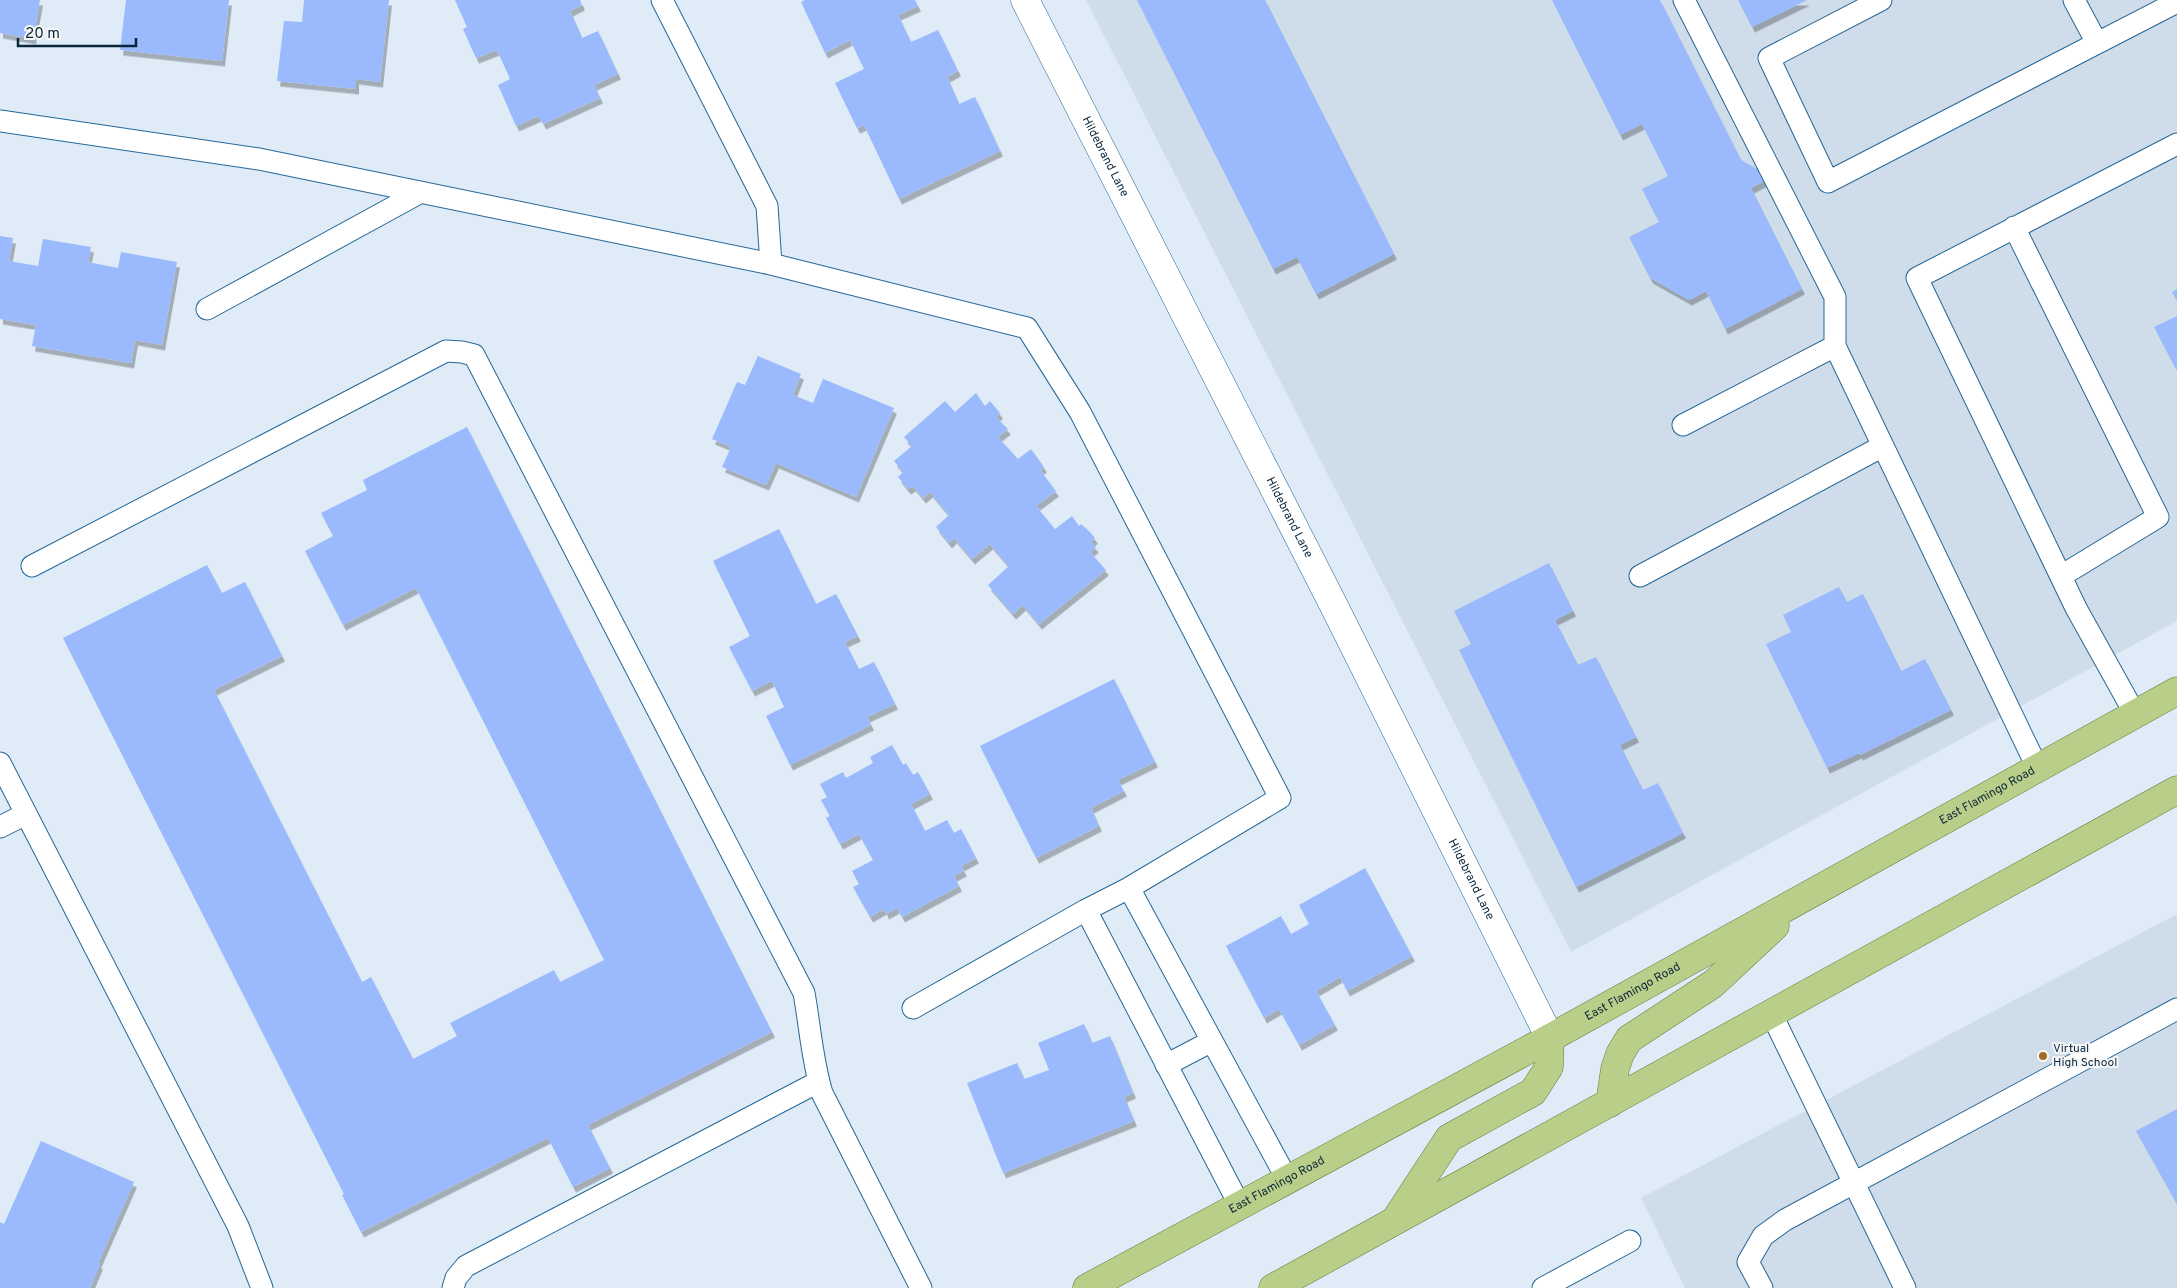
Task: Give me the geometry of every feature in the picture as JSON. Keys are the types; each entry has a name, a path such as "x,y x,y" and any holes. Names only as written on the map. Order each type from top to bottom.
{"main road":[{"name":"East Flamingo Road","path":"1087,1288 1550,1038 2177,691"},
{"path":"1273,1288 2177,790"},
{"path":"1610,1103 1615,1069 1628,1039 1713,984 1805,898"},
{"path":"1395,1221 1449,1138 1533,1092 1549,1067 1550,1038"}],"street":[{"name":"Hildebrand Lane","path":"1025,0 1338,615 1550,1038"}],"lane":[{"path":"662,0 767,206 771,264"},
{"path":"1684,0 1835,297 1835,346 2037,767"},
{"path":"1881,0 1769,58 1828,182 2177,2"},
{"path":"2074,0 2097,43"},
{"path":"0,121 259,159 771,264 1027,328 1080,412 1280,798 1130,888 1086,910 912,1008"},
{"path":"2134,714 2061,576 1917,278 2177,144"},
{"path":"207,309 421,192"},
{"path":"2014,227 2158,517 2061,576"},
{"path":"1683,425 1835,346"},
{"path":"32,566 446,352 462,352 474,356 804,993 812,1034 815,1068 822,1093 921,1288"},
{"path":"1640,576 1883,446"},
{"path":"0,763 238,1226 262,1288"},
{"path":"0,827 26,814"},
{"path":"1130,888 1287,1179"},
{"path":"1086,910 1240,1206"},
{"path":"1762,1288 1748,1262 1763,1236 1784,1220 2177,1008"},
{"path":"1771,1013 1905,1288"},
{"path":"1166,1065 1212,1041"},
{"path":"453,1288 456,1278 466,1266 818,1082"},
{"path":"1543,1288 1630,1241"}],"shaded area":[{"path":"1086,0 2177,0 2177,621 1571,952"},
{"name":"Virtual High School","path":"2177,914 2177,1288 1685,1288 1641,1198"}],"building":[{"path":"0,0 40,0 33,39 0,33"},
{"path":"126,0 229,0 222,61 120,50"},
{"path":"304,0 389,0 380,82 356,79 356,89 277,81 284,21 302,22"},
{"path":"455,0 580,0 582,5 570,11 582,38 598,31 618,74 594,85 600,98 543,124 539,116 516,126 498,85 510,79 497,50 476,58 463,29 467,27"},
{"path":"805,0 915,0 918,6 898,15 911,42 938,30 958,71 947,77 959,104 975,97 1000,151 899,199 864,125 857,128 835,83 864,69 850,40 825,53 801,2"},
{"path":"1137,0 1265,0 1394,254 1316,294 1297,257 1273,269"},
{"path":"1552,0 1660,0 1741,160 1772,177 1751,188 1802,289 1725,329 1706,291 1689,300 1650,278 1629,237 1659,222 1642,189 1668,176 1642,124 1620,135"},
{"path":"1738,0 1807,0 1752,27"},
{"path":"0,236 13,238 9,261 38,266 43,239 91,247 88,262 118,268 121,252 177,262 162,345 135,340 131,363 32,346 36,325 0,319"},
{"path":"2177,289 2177,301 2172,292"},
{"path":"2177,316 2177,371 2154,327"},
{"path":"758,356 801,374 793,395 813,403 823,379 894,408 856,497 776,463 766,485 722,467 731,447 712,439 737,382 745,385"},
{"path":"976,393 985,406 990,401 1000,413 996,417 1008,429 998,437 1018,459 1031,449 1044,467 1040,470 1056,491 1036,506 1055,529 1072,516 1079,526 1081,524 1088,530 1095,538 1091,542 1096,547 1090,552 1106,570 1039,624 1023,605 1013,614 988,585 1009,566 990,544 972,559 954,538 949,543 936,527 949,515 930,492 923,498 913,486 908,489 898,477 903,472 894,461 912,446 904,437 945,401 955,412"},
{"path":"467,427 772,1032 588,1125 610,1168 573,1187 548,1138 361,1232 342,1195 344,1194 63,638 207,565 222,593 245,582 282,656 214,690 362,982 371,977 413,1059 457,1036 450,1023 554,970 560,982 604,960 416,588 343,625 305,551 333,536 321,513 367,490 363,480"},
{"path":"779,529 816,604 836,594 858,636 845,642 859,669 874,662 895,704 867,717 871,725 790,765 766,716 784,707 772,681 752,691 729,647 750,636 713,561"},
{"path":"1549,563 1573,611 1555,620 1578,665 1596,657 1636,737 1620,745 1643,790 1658,783 1683,833 1576,887 1459,650 1471,644 1454,611"},
{"path":"1839,587 1847,602 1863,594 1901,671 1925,659 1951,710 1860,755 1859,753 1827,768 1766,644 1791,632 1783,615"},
{"path":"1114,679 1155,762 1118,780 1124,791 1091,808 1099,826 1036,858 980,746"},
{"path":"892,745 903,765 906,763 913,775 918,772 930,794 911,804 925,831 947,820 954,833 961,829 976,858 961,866 964,871 954,876 959,886 902,917 897,908 886,914 884,909 870,917 853,887 859,884 852,871 873,860 859,834 840,844 826,818 830,816 821,800 827,797 820,784 843,772 846,778 873,763 870,757"},
{"path":"1365,868 1412,956 1347,991 1340,977 1316,991 1335,1025 1299,1045 1279,1009 1264,1018 1226,946 1281,916 1291,934 1309,924 1299,905"},
{"path":"1084,1024 1092,1043 1110,1036 1133,1093 1124,1097 1134,1121 1003,1173 967,1083 1017,1063 1024,1079 1049,1070 1038,1043"},
{"path":"2177,1109 2177,1204 2136,1131"},
{"path":"41,1141 134,1182 98,1263 100,1264 90,1288 0,1288 0,1222 4,1224"}],"place":[{"name":"Virtual High School","path":"2043,1056"}]}
